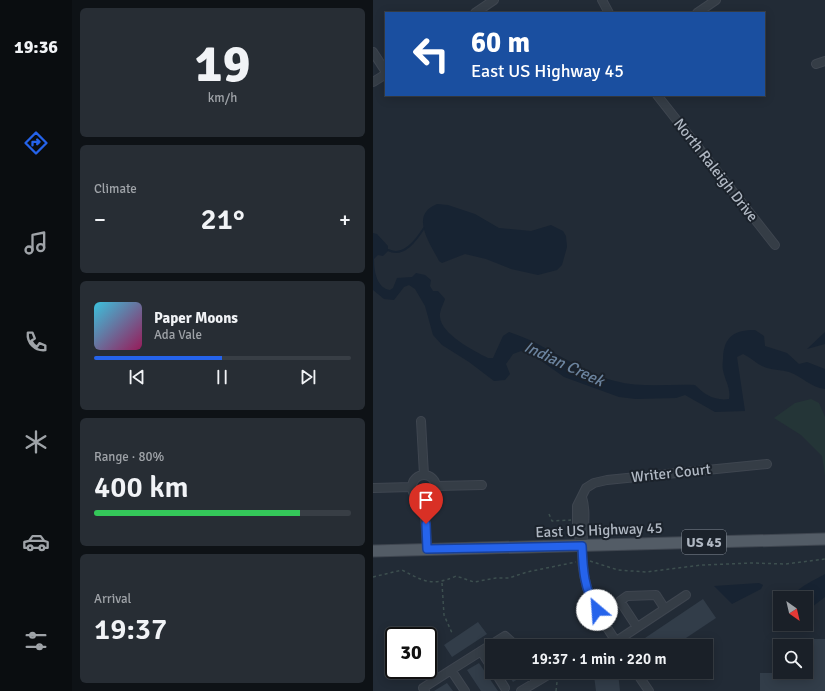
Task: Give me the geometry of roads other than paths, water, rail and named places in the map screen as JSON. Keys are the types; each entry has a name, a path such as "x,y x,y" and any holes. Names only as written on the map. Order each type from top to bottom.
{"main road":[{"name":"East US Highway 45","path":"373,551 825,539"}],"street":[{"path":"476,12 494,0"},
{"path":"602,0 608,12"},
{"path":"698,12 716,0"},
{"path":"373,52 385,71"},
{"path":"816,64 825,61"},
{"path":"373,82 385,74"},
{"name":"North Raleigh Drive","path":"658,96 775,246"},
{"path":"421,421 424,475"},
{"name":"Writer Court","path":"612,639 589,598 584,578 582,546 585,529 585,505 582,497 586,488 594,483 607,480 767,464"},
{"path":"424,475 433,478 436,486 434,493 425,498 417,496 412,487 415,479 424,475"},
{"path":"436,486 482,485"},
{"path":"373,488 412,487"},
{"path":"425,498 427,549"},
{"path":"637,628 620,602 627,596 656,594 665,609"},
{"path":"622,639 686,595"},
{"path":"425,691 423,688 485,649"},
{"path":"481,652 485,658"},
{"path":"451,670 465,691"},
{"path":"499,679 505,688"},
{"path":"521,691 541,679"},
{"path":"641,679 649,691"}],"water":[{"path":"437,204 448,205 475,214 499,228 531,231 551,225 563,231 566,236 567,247 562,265 557,270 538,275 511,269 486,259 465,254 442,263 439,261 427,238 423,222 424,215 429,209"},
{"name":"Indian Creek","path":"373,233 377,234 388,246 388,251 383,256 378,255 374,259 379,283 386,289 390,290 393,288 397,278 412,277 416,273 425,275 431,280 430,286 433,291 438,291 445,299 440,315 446,330 459,341 488,358 493,358 503,336 509,332 536,343 601,377 625,383 645,385 695,385 703,392 715,398 729,399 729,388 723,367 724,350 726,344 728,339 736,333 755,330 764,336 765,346 787,353 799,364 807,362 825,369 825,389 815,386 789,372 763,367 743,354 737,357 745,411 715,412 685,395 676,398 636,399 619,397 564,377 530,353 521,351 513,354 506,364 510,374 505,380 494,381 469,362 442,345 433,335 425,306 415,289 409,285 404,287 394,300 384,299 373,290"},
{"path":"825,332 825,344 807,349"},
{"path":"825,574 825,597 813,606 813,591 797,591 811,581"},
{"path":"759,583 763,585 761,589 732,604 714,586"}],"waterway":[{"path":"388,250 394,252 405,249 414,242 424,228"}]}
